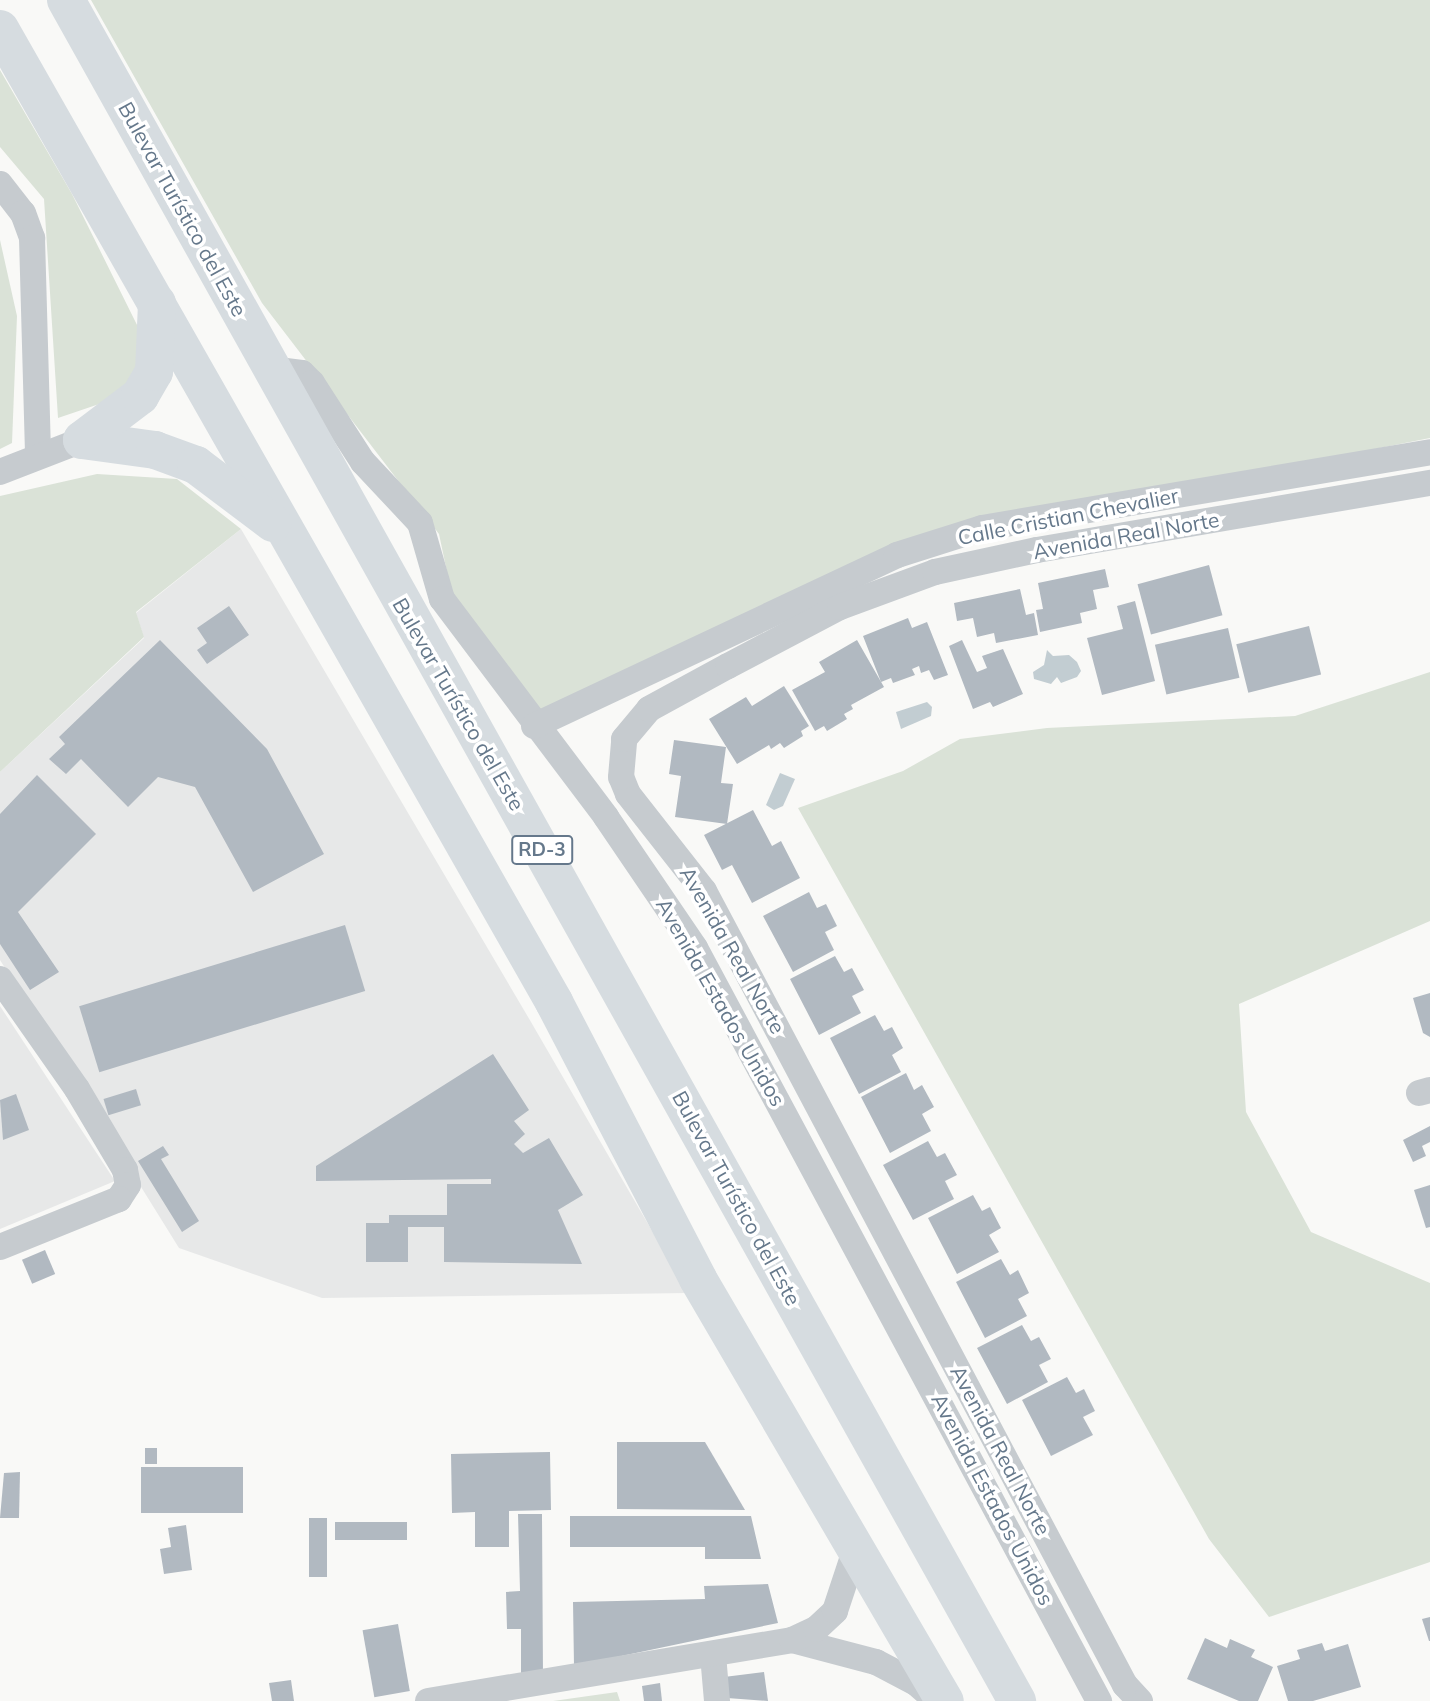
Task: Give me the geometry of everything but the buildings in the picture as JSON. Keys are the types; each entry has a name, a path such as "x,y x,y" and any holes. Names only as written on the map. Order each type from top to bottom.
{"highway":[{"name":"Bulevar Turístico del Este","path":"66,0 157,156 270,369 1017,1701"},
{"name":"RD-3","path":"0,29 296,542 554,1002 698,1279 945,1701"},
{"path":"82,440 140,396 154,372 157,300"},
{"path":"82,440 155,450 196,465 233,488 296,542"}],"street":[{"path":"0,184 23,213 32,238 38,456"},
{"name":"Avenida Estados Unidos","path":"270,369 302,373 312,383 363,462 420,523 442,598 534,726 606,817 695,948 1099,1701"},
{"path":"0,472 82,440"},
{"name":"Calle Cristian Chevalier","path":"534,726 897,555 982,528 1430,452"},
{"name":"Avenida Real Norte","path":"1140,1701 1125,1685 704,891 628,794 620,767 624,739 649,709 728,666 841,607 935,572 1037,550 1430,483"},
{"path":"0,979 77,1089 125,1170 128,1185 119,1199 0,1247"},
{"path":"428,1701 792,1640 816,1629 835,1611 855,1551"},
{"path":"792,1640 876,1662 916,1683 938,1701"},
{"path":"713,1655 717,1701"}],"shaded area":[{"path":"91,0 1430,0 1430,438 900,543 535,713 451,591 439,534 262,303"},
{"path":"0,70 72,194 141,333 142,370 111,400 58,418 44,199 0,147"},
{"path":"0,240 17,316 12,443 0,449"},
{"path":"97,474 177,479 241,529 136,612 144,637 0,772 0,496"},
{"path":"241,529 688,1293 322,1298 179,1248 0,960 0,772 144,638 136,613"},
{"path":"1047,650 1053,656 1069,655 1077,662 1081,671 1077,677 1061,683 1057,677 1051,684 1034,679 1033,672 1044,665"},
{"path":"1430,672 1430,921 1239,1004 1246,1112 1311,1232 1430,1283 1430,1562 1269,1617 1209,1539 798,808 903,771 960,739 1047,728 1295,716"},
{"path":"927,702 932,707 931,716 901,729 896,712"},
{"path":"780,773 795,779 783,806 774,810 766,805"},
{"path":"0,1006 115,1181 0,1229"},
{"path":"617,1692 620,1701 553,1701"}]}
